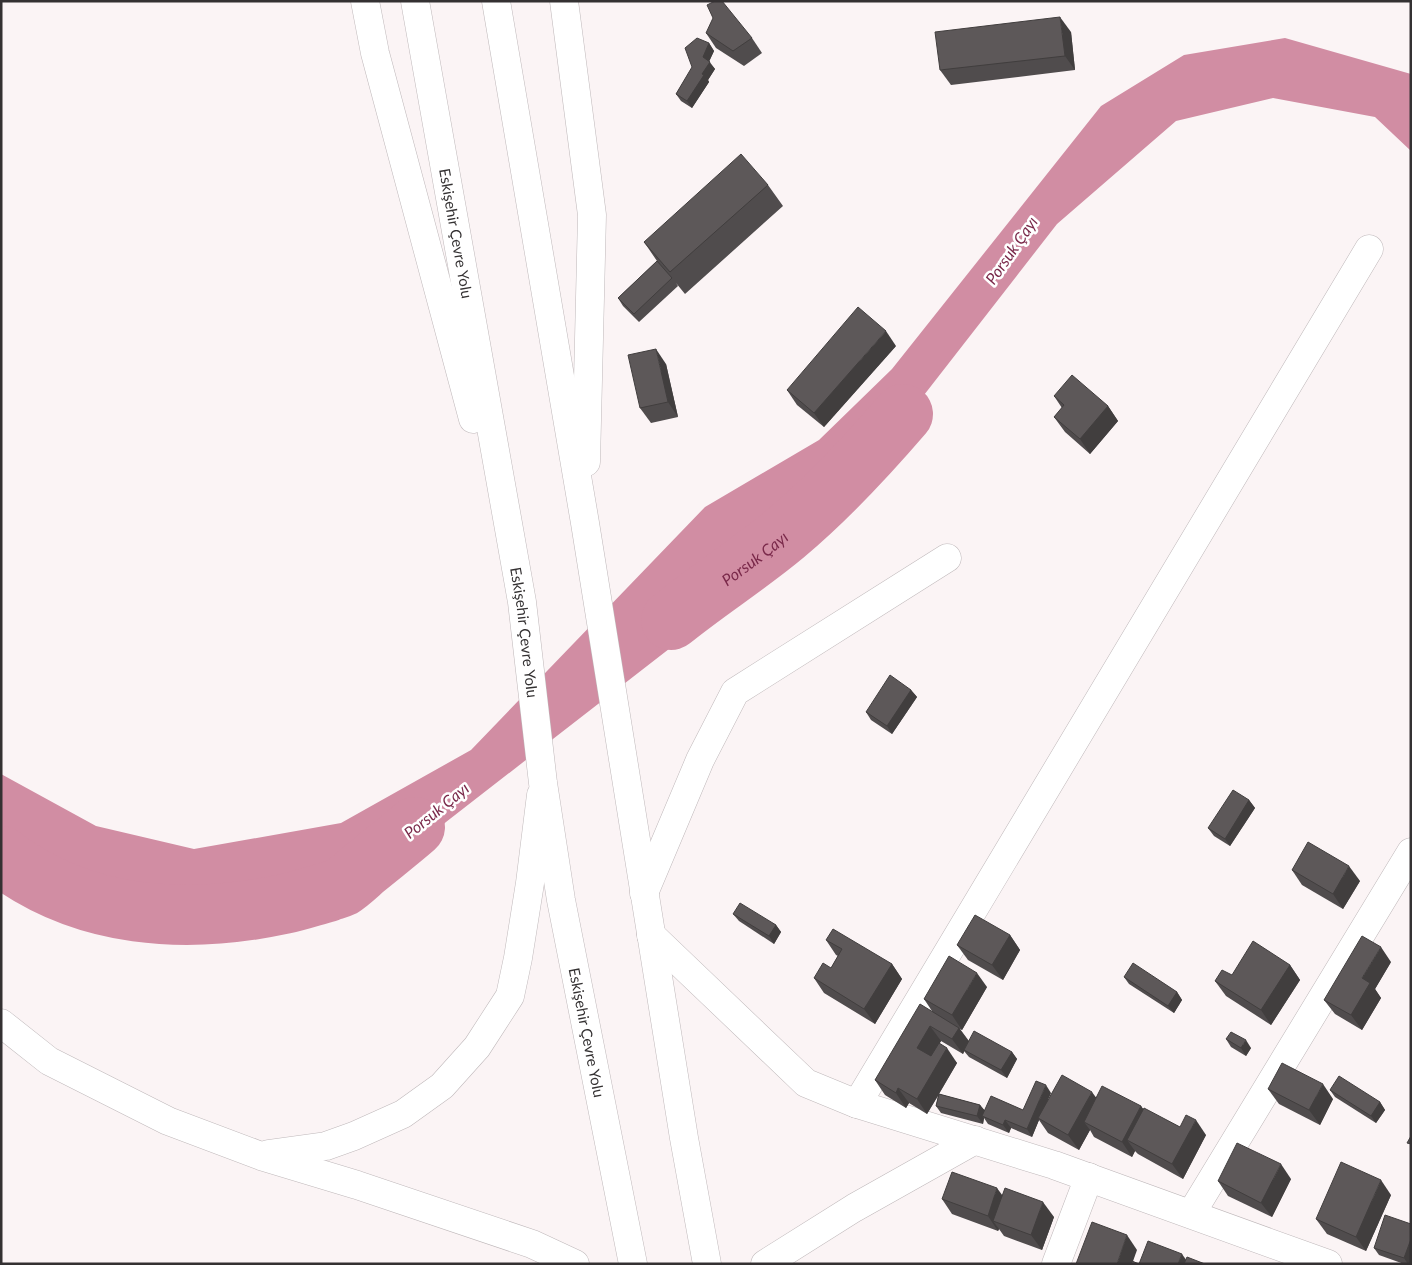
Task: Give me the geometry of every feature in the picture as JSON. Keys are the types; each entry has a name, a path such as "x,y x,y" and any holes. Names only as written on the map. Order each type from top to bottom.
{"main road":[{"path":"365,1 375,53 522,602"},
{"name":"Eskişehir Çevre Yolu","path":"415,1 522,602 543,783 561,900 633,1264"},
{"path":"496,1 584,523 684,1138 707,1264"},
{"path":"564,1 592,215 584,523"},
{"path":"857,1104 1368,249"},
{"path":"644,893 700,760 735,692 947,558"},
{"path":"261,1156 326,1146 354,1136 403,1114 442,1086 477,1047 510,996 530,883 543,783"},
{"path":"1191,1214 1411,852"},
{"path":"651,935 806,1084 857,1104 1089,1177 1328,1264"},
{"path":"1,1023 49,1061 168,1121 261,1156 357,1185 532,1244 575,1264"},
{"path":"765,1264 854,1208 975,1140"},
{"path":"1056,1264 1089,1177"}],"water":[{"path":"1285,38 1411,74 1411,151 1375,117 1273,98 1176,121 1057,224 875,458 782,517 687,635 446,822 399,864 287,899 135,897 49,881 1,840 1,774 96,826 194,849 341,823 471,750 705,507 819,440 892,369 1101,106 1184,55"}],"building":[{"path":"715,1 722,1 752,38 733,51 706,33 713,18 707,5"},
{"path":"1060,17 1065,56 940,70 935,32"},
{"path":"697,38 709,43 703,57 710,62 687,101 676,94 692,67 685,48"},
{"path":"741,154 768,185 670,272 644,242"},
{"path":"657,261 672,278 634,314 618,298"},
{"path":"858,307 886,331 814,413 787,390"},
{"path":"656,349 668,402 640,408 628,355"},
{"path":"1072,375 1108,406 1080,439 1054,417 1064,405 1054,396"},
{"path":"890,675 911,690 887,726 866,712"},
{"path":"1233,790 1249,800 1225,839 1208,828"},
{"path":"1308,842 1349,866 1333,894 1292,870"},
{"path":"740,903 776,925 769,936 733,914"},
{"path":"975,915 1010,935 992,965 957,945"},
{"path":"833,929 892,964 864,1009 814,978 823,963 831,968 842,949 826,940"},
{"path":"1362,936 1381,947 1362,978 1370,983 1351,1015 1324,1000"},
{"path":"1253,941 1290,965 1261,1010 1215,981 1222,970 1232,975"},
{"path":"949,956 977,973 952,1015 924,999"},
{"path":"1133,963 1177,992 1168,1006 1124,977"},
{"path":"920,1004 959,1028 952,1039 930,1026 917,1048 931,1056 939,1043 947,1048 917,1099 898,1088 896,1093 875,1080"},
{"path":"974,1031 1012,1052 1001,1070 964,1050"},
{"path":"1231,1032 1246,1040 1241,1048 1226,1039"},
{"path":"1282,1063 1323,1084 1309,1110 1268,1089"},
{"path":"1062,1075 1092,1092 1068,1135 1038,1118"},
{"path":"1339,1076 1380,1102 1371,1116 1330,1090"},
{"path":"1036,1081 1046,1085 1027,1129 1005,1120 1003,1125 982,1116 991,1096 1023,1110"},
{"path":"1102,1086 1141,1106 1122,1142 1084,1122"},
{"path":"939,1094 980,1105 977,1116 936,1106"},
{"path":"1144,1108 1180,1127 1186,1115 1196,1120 1172,1164 1127,1140"},
{"path":"1411,1136 1411,1144 1407,1143"},
{"path":"1237,1143 1281,1164 1261,1203 1218,1181"},
{"path":"1341,1162 1381,1180 1356,1237 1316,1219"},
{"path":"952,1172 997,1188 988,1216 942,1199"},
{"path":"1005,1188 1043,1202 1031,1235 993,1221"},
{"path":"1385,1215 1411,1224 1411,1239 1404,1258 1374,1248"},
{"path":"1092,1222 1127,1235 1117,1264 1076,1264"},
{"path":"1148,1241 1182,1254 1178,1264 1139,1264"},
{"path":"1187,1257 1205,1264 1184,1264"}],"waterway":[{"name":"Porsuk Çayı","path":"671,620 757,556 801,520 846,477 903,414"},
{"name":"Porsuk Çayı","path":"1,856 33,877 66,893 101,904 137,912 173,915 210,914 247,911 284,904 340,888 415,827"}]}
